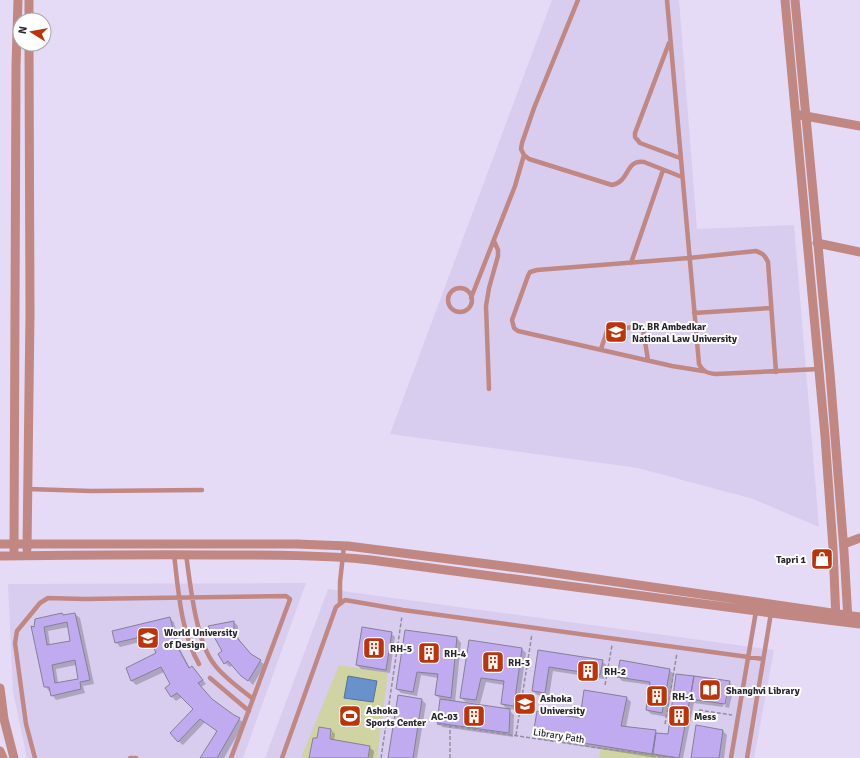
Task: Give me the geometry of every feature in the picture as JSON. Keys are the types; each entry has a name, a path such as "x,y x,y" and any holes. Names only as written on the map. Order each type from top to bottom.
{"street":[{"path":"14,556 16,66 18,0"},
{"path":"29,0 29,12"},
{"path":"785,0 819,370 833,541 836,617"},
{"path":"795,0 828,350 844,544 848,619"},
{"path":"27,556 30,314 29,52"},
{"path":"796,115 860,126"},
{"path":"817,243 860,252"},
{"path":"817,351 828,350"},
{"path":"844,544 860,538"},
{"path":"0,544 281,544 344,546 643,585 848,619 860,624"},
{"path":"0,556 186,554 343,557 771,613 836,617"},
{"path":"848,619 860,617"},
{"path":"0,688 4,719 14,758"},
{"path":"0,750 2,758"}],"lane":[{"path":"578,0 534,108 522,143 521,149 524,155 529,159 612,186 623,180 634,163 638,161 682,177"},
{"path":"667,0 694,313 699,364 703,371"},
{"path":"670,42 635,133 635,137 640,143 680,158"},
{"path":"471,298 468,291 457,288 450,293 448,300 451,307 458,311 465,310 470,305 471,298 515,186 524,155"},
{"path":"631,263 663,170"},
{"path":"489,389 486,306 489,288 498,256 498,250 494,241"},
{"path":"776,372 768,262 762,253 756,251 537,270 530,272 512,320 514,328 518,331 703,371 709,374 776,372 819,370"},
{"path":"694,313 771,308"},
{"path":"601,349 607,331 640,326 643,329 648,360"},
{"path":"27,489 202,490"},
{"path":"340,604 340,582 344,546"},
{"path":"174,554 179,597 189,644 199,664"},
{"path":"186,554 193,597 206,651 220,672 253,699"},
{"path":"35,758 26,724 15,643 17,631 40,603 48,598 289,597 290,602 231,758"},
{"path":"282,758 336,607 345,600 403,610 763,659"},
{"path":"731,758 756,611"},
{"path":"747,758 771,613"},
{"path":"210,678 248,711"},
{"path":"130,758 136,758"}],"path":[{"path":"381,758 403,610"},
{"path":"516,735 533,628"},
{"path":"605,685 613,639"},
{"path":"665,724 678,648"},
{"path":"699,710 738,716"},
{"name":"Library Path","path":"437,724 678,758"},
{"path":"450,726 450,758"}],"shaded area":[{"name":"Dr. BR Ambedkar National Law University","path":"552,0 679,0 697,229 794,225 819,527 753,499 638,468 390,434"},
{"name":"World University of Design","path":"306,583 243,758 27,758 13,692 8,584"},
{"name":"Ashoka University","path":"328,589 774,650 754,758 265,758"}],"green space":[{"name":"Ashoka Sports Center","path":"339,665 388,673 377,758 301,758"},
{"path":"601,748 679,758 599,758"}],"water":[{"path":"348,676 377,681 373,702 344,698"}],"building":[{"path":"62,613 63,615 75,613 90,680 80,682 81,689 51,696 49,687 44,687 31,626 34,627 35,619","holes":["67,622 70,641 47,645 44,627","75,660 78,679 55,683 52,665"]},
{"path":"170,617 177,646 189,668 192,666 203,680 198,683 212,699 240,718 217,758 200,758 217,731 200,719 178,742 170,733 193,709 177,693 171,697 165,688 170,684 161,667 131,681 126,668 156,653 149,635 115,643 112,631"},
{"path":"234,621 234,632 239,640 251,654 261,660 248,681 241,676 228,661 224,664 218,654 222,651 208,626"},
{"name":"RH-5","path":"362,627 392,632 386,670 356,665"},
{"name":"RH-4","path":"405,630 457,637 451,698 435,695 438,674 417,672 413,692 396,689"},
{"name":"RH-3","path":"469,640 522,648 514,706 501,704 504,681 481,678 476,700 460,698"},
{"name":"RH-2","path":"538,650 603,660 600,675 549,667 545,693 532,691"},
{"name":"RH-1","path":"620,660 670,669 662,713 646,710 650,682 617,677"},
{"name":"Mess","path":"676,674 694,676 679,758 653,754 656,733 668,734"},
{"name":"Shanghvi Library","path":"694,676 730,681 725,704 690,699"},
{"path":"584,690 627,697 621,726 656,730 652,754 533,735 537,711 580,718"},
{"path":"398,695 422,699 413,758 388,758"},
{"name":"AC-03","path":"440,699 510,709 509,733 437,723"},
{"path":"696,725 723,730 719,758 691,758"},
{"path":"319,727 331,729 330,739 370,746 368,758 309,758 313,738 317,738"}],"place":[{"name":"Dr. BR Ambedkar National Law University","path":"616,332"},
{"name":"Tapri 1","path":"822,559"},
{"name":"World University of Design","path":"148,638"},
{"name":"RH-5","path":"374,648"},
{"name":"RH-4","path":"429,653"},
{"name":"RH-3","path":"493,662"},
{"name":"RH-2","path":"588,671"},
{"name":"Shanghvi Library","path":"710,690"},
{"name":"RH-1","path":"657,696"},
{"name":"Ashoka University","path":"525,704"},
{"name":"Ashoka Sports Center","path":"350,716"},
{"name":"AC-03","path":"474,716"},
{"name":"Mess","path":"679,716"}]}
